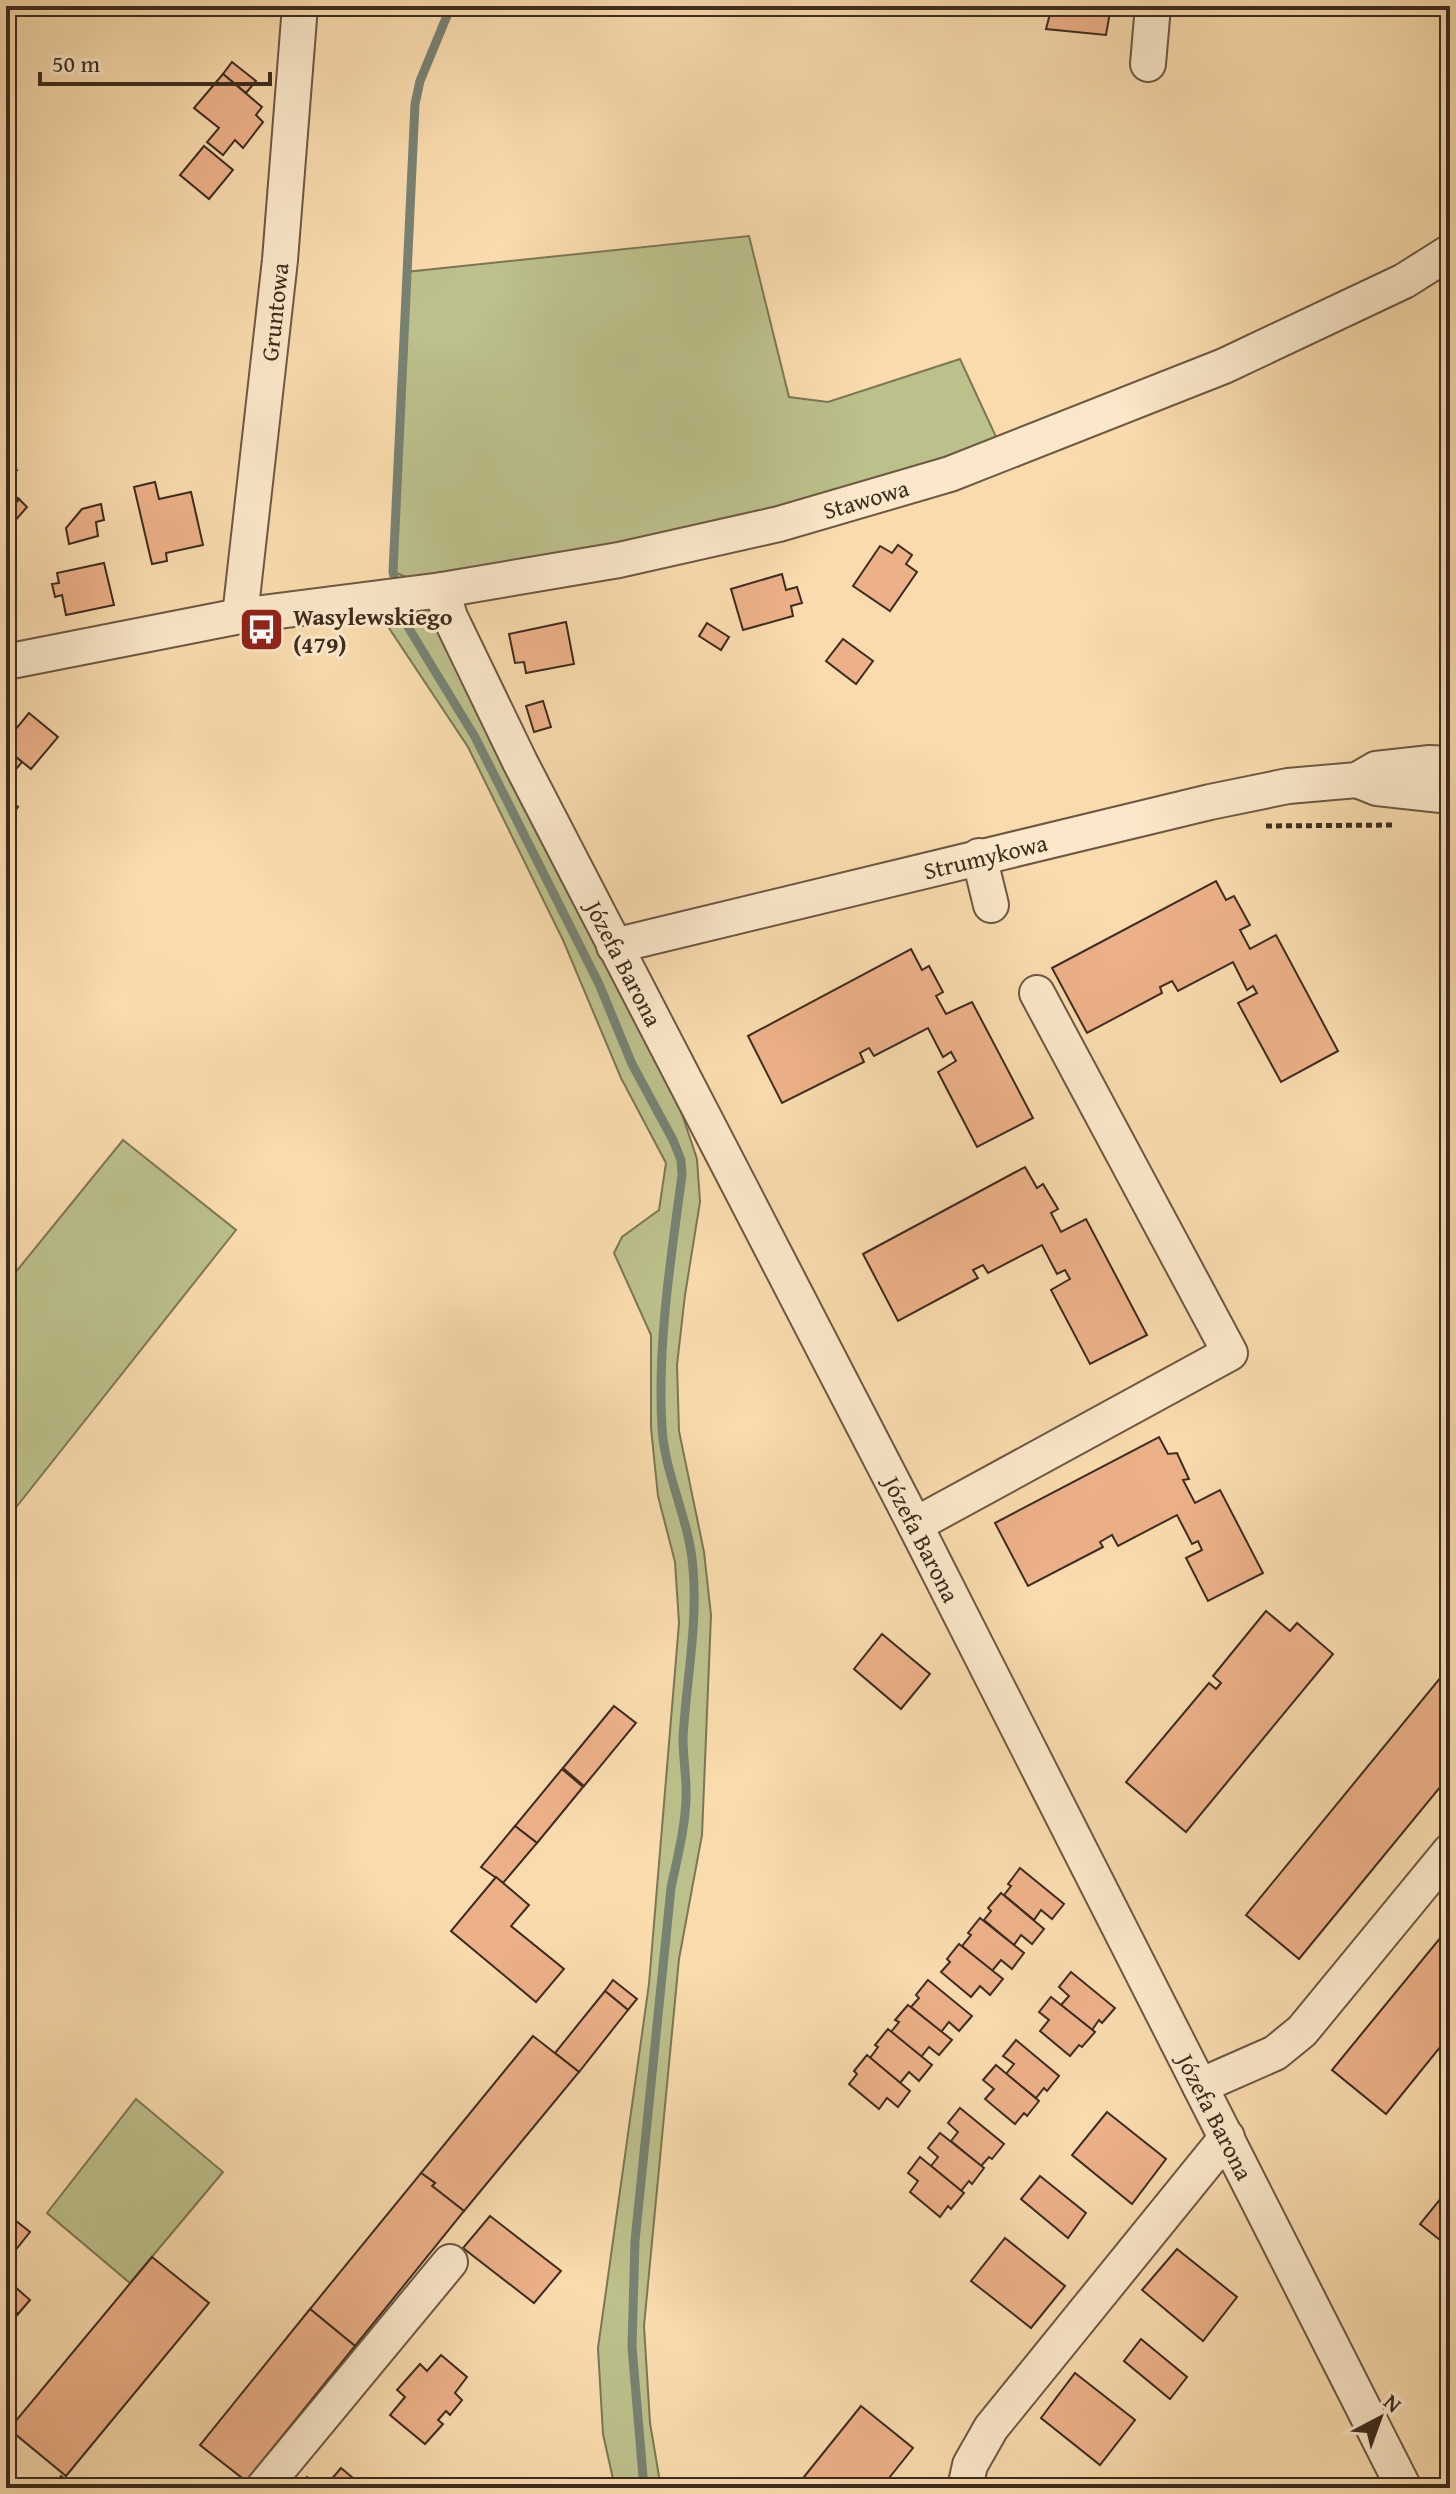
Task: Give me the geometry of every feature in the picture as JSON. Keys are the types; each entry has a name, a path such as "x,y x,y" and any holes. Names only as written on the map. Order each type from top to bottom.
{"street":[{"name":"Gruntowa","path":"240,616 280,260 300,6"},
{"path":"1148,64 1153,6"},
{"name":"Stawowa","path":"6,662 240,616 442,590 619,560 779,524 950,474 1224,366 1404,281 1450,252"},
{"name":"Józefa Barona","path":"442,590 450,617 514,749 915,1525 1404,2488"},
{"name":"Strumykowa","path":"614,946 979,856 1288,786 1357,780 1376,769 1450,764"},
{"name":"Strumykowa","path":"1357,780 1377,788 1450,796"},
{"path":"979,856 991,905"},
{"path":"915,1525 1230,1353 1037,993"},
{"path":"1200,2086 1275,2053 1302,2031 1450,1851"},
{"path":"972,2480 991,2428 1227,2137"},
{"path":"263,2488 450,2262"}],"path":[{"path":"1257,828 1272,825 1402,825"}],"green space":[{"path":"749,236 789,397 828,402 960,359 1004,454 443,590 677,1099 697,1159 700,1202 677,1365 679,1431 704,1552 711,1615 702,1835 679,1959 644,2326 650,2423 661,2488 615,2488 603,2434 598,2348 649,1984 679,1623 675,1562 658,1496 651,1428 651,1335 614,1253 622,1237 659,1210 666,1163 621,1078 563,940 468,747 385,622 442,590 393,572 406,272"},
{"path":"123,1140 236,1230 6,1520 6,1284"},
{"path":"136,2099 223,2172 130,2283 47,2213"}],"building":[{"path":"1043,6 1116,6 1116,10 1110,12 1106,35 1046,29 1051,10"},
{"path":"232,62 256,81 246,93 223,74"},
{"path":"223,74 262,107 256,115 263,122 243,148 235,140 223,155 207,142 219,128 194,108"},
{"path":"204,146 233,170 209,199 180,175"},
{"path":"6,462 17,470 6,483"},
{"path":"155,482 159,499 191,492 203,545 166,553 167,561 152,564 134,487"},
{"path":"6,490 19,499 11,508 6,504"},
{"path":"19,499 27,507 7,530 6,515"},
{"path":"101,504 104,520 96,522 98,536 69,544 66,528 82,509"},
{"path":"898,545 912,555 906,564 917,572 890,611 853,586 880,546 892,553"},
{"path":"104,563 114,605 66,615 62,595 55,597 52,584 59,583 57,573"},
{"path":"782,574 786,590 797,587 802,603 791,606 793,616 743,630 731,589"},
{"path":"566,622 574,664 526,673 524,662 515,663 509,634"},
{"path":"707,623 729,637 721,650 699,636"},
{"path":"843,639 873,661 856,684 826,661"},
{"path":"543,701 551,727 534,732 526,706"},
{"path":"29,713 58,737 31,769 6,749 6,741"},
{"path":"6,749 22,762 6,781"},
{"path":"6,797 18,807 6,822"},
{"path":"1216,881 1226,900 1234,896 1250,925 1240,930 1250,949 1276,935 1338,1051 1281,1082 1238,1003 1257,993 1253,986 1247,990 1233,962 1178,991 1172,981 1160,987 1162,993 1087,1033 1052,968"},
{"path":"911,949 922,970 929,966 943,992 936,996 946,1014 972,1002 1033,1118 977,1147 938,1072 956,1061 951,1052 943,1057 928,1028 874,1056 869,1048 860,1053 864,1062 782,1103 748,1036"},
{"path":"1025,1167 1037,1188 1043,1184 1058,1209 1051,1213 1061,1232 1086,1219 1147,1335 1090,1364 1051,1290 1070,1279 1065,1270 1057,1274 1042,1245 988,1273 983,1265 973,1270 978,1278 898,1321 863,1254"},
{"path":"1159,1437 1168,1454 1177,1453 1189,1479 1183,1480 1195,1503 1220,1490 1263,1573 1208,1601 1186,1558 1202,1550 1198,1541 1192,1544 1177,1515 1118,1546 1112,1535 1100,1542 1103,1547 1028,1586 995,1523"},
{"path":"1266,1611 1290,1631 1297,1623 1333,1654 1186,1832 1126,1782 1209,1683 1216,1689 1221,1683 1213,1676"},
{"path":"882,1634 930,1674 901,1709 854,1669"},
{"path":"1450,1666 1450,1775 1299,1959 1246,1915"},
{"path":"614,1706 636,1723 584,1786 563,1768"},
{"path":"562,1769 583,1787 537,1843 515,1826"},
{"path":"515,1826 537,1843 503,1883 481,1867"},
{"path":"1020,1868 1064,1904 1052,1919 1041,1910 1034,1920 1004,1895"},
{"path":"496,1877 529,1905 511,1926 564,1969 536,2002 451,1931"},
{"path":"1001,1893 1044,1929 1032,1944 1021,1935 1014,1945 984,1920 991,1911 988,1908"},
{"path":"980,1918 1024,1953 1012,1969 1001,1960 992,1971 962,1946"},
{"path":"1450,1926 1450,2035 1386,2114 1332,2070"},
{"path":"959,1944 1003,1979 990,1995 980,1986 971,1997 941,1972"},
{"path":"1071,1972 1115,2008 1092,2030 1061,2005 1069,1996 1059,1987"},
{"path":"613,1980 637,1999 628,2010 605,1991"},
{"path":"928,1980 972,2016 959,2031 949,2022 941,2032 911,2007"},
{"path":"605,1991 628,2010 579,2072 555,2053"},
{"path":"1051,1997 1095,2032 1070,2056 1040,2031 1049,2020 1039,2012"},
{"path":"908,2005 952,2040 939,2055 929,2047 921,2057 891,2032 899,2022 895,2020"},
{"path":"888,2029 932,2065 919,2081 909,2072 900,2083 870,2058 878,2047 875,2045"},
{"path":"533,2036 579,2072 464,2211 432,2186 435,2183 421,2173"},
{"path":"1016,2040 1059,2076 1047,2091 1044,2088 1036,2098 1006,2074 1014,2064 1003,2056"},
{"path":"867,2055 910,2091 898,2107 887,2098 879,2109 849,2084 857,2074 854,2071"},
{"path":"996,2065 1039,2101 1027,2116 1024,2113 1015,2124 985,2099 994,2089 983,2080"},
{"path":"960,2108 1004,2144 992,2159 989,2157 981,2166 951,2141 958,2132 948,2123"},
{"path":"1107,2112 1166,2159 1132,2204 1072,2155"},
{"path":"940,2133 984,2168 972,2184 969,2181 961,2191 931,2166 938,2157 928,2148"},
{"path":"920,2157 964,2193 940,2217 910,2192 918,2181 908,2173"},
{"path":"421,2173 435,2183 432,2186 464,2211 355,2346 310,2309"},
{"path":"1040,2176 1086,2213 1068,2238 1021,2199"},
{"path":"1450,2187 1450,2248 1420,2224"},
{"path":"6,2213 30,2232 6,2262"},
{"path":"490,2216 561,2271 534,2303 463,2248"},
{"path":"1005,2238 1065,2286 1031,2328 971,2281"},
{"path":"1177,2249 1237,2297 1203,2341 1142,2290"},
{"path":"152,2257 209,2303 66,2476 9,2429"},
{"path":"6,2279 30,2300 18,2314 6,2304"},
{"path":"6,2304 18,2314 6,2329"},
{"path":"310,2309 355,2346 246,2481 200,2445"},
{"path":"1141,2339 1187,2377 1170,2399 1124,2361"},
{"path":"441,2355 467,2377 455,2393 462,2400 450,2415 446,2411 438,2420 443,2424 425,2444 390,2415 405,2397 397,2390 420,2364 427,2371"},
{"path":"1075,2373 1135,2420 1100,2465 1041,2418"},
{"path":"861,2406 913,2448 881,2488 795,2488"},
{"path":"341,2468 365,2488 324,2488"},
{"path":"61,2476 79,2488 53,2488"},
{"path":"307,2477 320,2488 298,2488"}],"waterway":[{"path":"451,6 420,81 415,104 393,572 405,622 475,737 599,984 632,1064 681,1160 682,1175 663,1333 661,1396 664,1446 691,1551 694,1612 683,1738 685,1810 671,1888 635,2241 632,2347 644,2488"}],"place":[{"name":"Wasylewskiego (479)","path":"262,630"}]}
